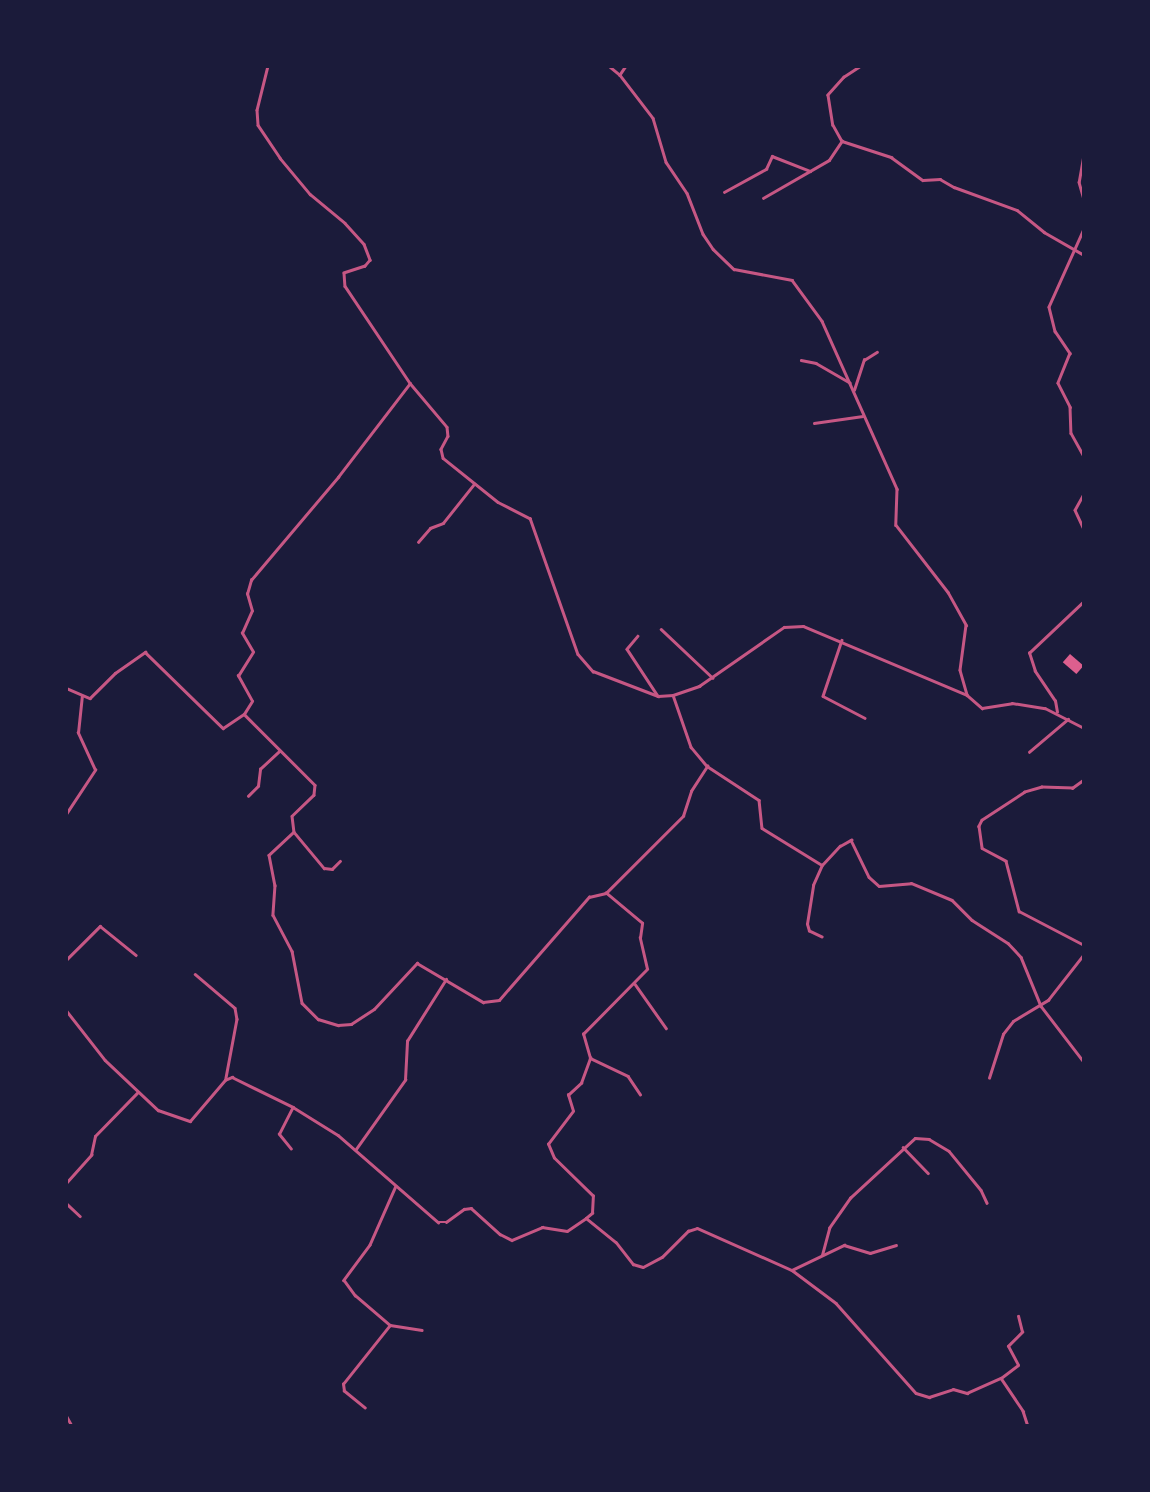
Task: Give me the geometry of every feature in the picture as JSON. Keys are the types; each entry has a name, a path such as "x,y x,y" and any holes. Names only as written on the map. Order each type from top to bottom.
{"street":[{"path":"268,66 257,110 258,125 279,158 310,194 345,223 371,255 365,266 344,273 345,286 410,383 449,431 441,449 443,458 498,502 524,514 534,525 583,663 606,678 626,682 658,696 673,695 713,678 735,659 785,627 803,626 842,640 967,695 982,708 1022,704 1057,712 1083,728"},
{"path":"609,66 620,75 653,118 666,162 687,193 703,234 713,249 734,269 792,280 822,321 897,489 896,525 948,592 966,625 960,670 967,695"},
{"path":"620,75 626,66"},
{"path":"861,66 838,81 828,95 829,112 842,141 891,157 923,180 940,179 954,187 1017,210 1083,255"},
{"path":"763,198 829,160 842,141"},
{"path":"1083,155 1079,182 1083,200"},
{"path":"724,192 766,169 772,156 810,171"},
{"path":"1083,229 1049,307 1055,331 1070,353 1058,383 1070,407 1071,433 1083,456"},
{"path":"853,390 864,360 877,352"},
{"path":"801,360 816,363 850,383"},
{"path":"66,688 82,696 92,697 115,673 145,652 223,728 244,714 251,701 238,676 253,652 242,633 252,611 247,594 251,580 338,477 410,383"},
{"path":"814,424 863,416"},
{"path":"418,541 429,528 443,523 474,484"},
{"path":"1083,494 1075,510 1083,529"},
{"path":"1057,712 1055,702 1035,671 1029,653 1083,601"},
{"path":"662,629 713,678"},
{"path":"638,636 627,649 658,696"},
{"path":"842,640 823,696 865,718"},
{"path":"673,695 689,743 707,766 758,800 762,828 822,865"},
{"path":"66,814 95,771 78,733 82,696"},
{"path":"244,714 316,788 314,795 292,816 294,832 324,868 332,869 340,861"},
{"path":"1029,751 1068,719"},
{"path":"248,796 258,786 260,769 279,751"},
{"path":"294,832 271,851 268,859 275,876 273,915 292,951 298,989 307,1011 318,1019 338,1025 351,1024 374,1009 417,963 483,1002 499,1000 579,907 593,895 606,893 683,816 691,791 707,766"},
{"path":"1083,780 1073,788 1042,787 1025,792 982,820 979,826 982,848 1006,860 1021,914 1083,944"},
{"path":"822,937 809,931 807,924 813,885 822,865 840,846 851,840 860,852 869,877 879,886 911,883 952,900 972,920 1008,943 1021,957 1041,1006 1083,1062"},
{"path":"226,1078 244,1082 293,1107 356,1149 438,1222 446,1222 464,1209 471,1209 500,1234 512,1240 542,1227 568,1231 592,1213 593,1196 554,1158 548,1144 573,1111 568,1095 582,1083 590,1058 583,1034 647,969 640,937 642,923 606,893"},
{"path":"66,960 100,926 136,955"},
{"path":"989,1078 1003,1034 1013,1021 1041,1006 1083,954"},
{"path":"67,1011 104,1060 137,1093 158,1110 188,1121 206,1105 226,1078 237,1018 235,1008 195,974"},
{"path":"356,1149 405,1080 407,1041 446,979"},
{"path":"635,984 666,1028"},
{"path":"590,1058 628,1076 640,1094"},
{"path":"66,1183 91,1155 95,1136 137,1093"},
{"path":"291,1149 279,1134 293,1107"},
{"path":"822,1255 829,1228 850,1198 903,1147 921,1137 949,1151 981,1190 987,1203"},
{"path":"903,1147 928,1173"},
{"path":"396,1186 370,1245 344,1280 355,1295 390,1325 422,1330"},
{"path":"66,1203 80,1216"},
{"path":"586,1218 616,1242 638,1267 649,1266 688,1231 696,1228 792,1270 841,1307 916,1393 929,1397 953,1389 967,1393 1001,1378 1018,1365 1008,1344 1022,1332 1018,1316"},
{"path":"792,1270 844,1245 870,1253 896,1245"},
{"path":"365,1408 344,1391 343,1384 390,1325"},
{"path":"1001,1378 1023,1410 1028,1426"},
{"path":"66,1415 72,1426"}],"building":[{"path":"1070,654 1084,666 1076,674 1063,662"}]}
